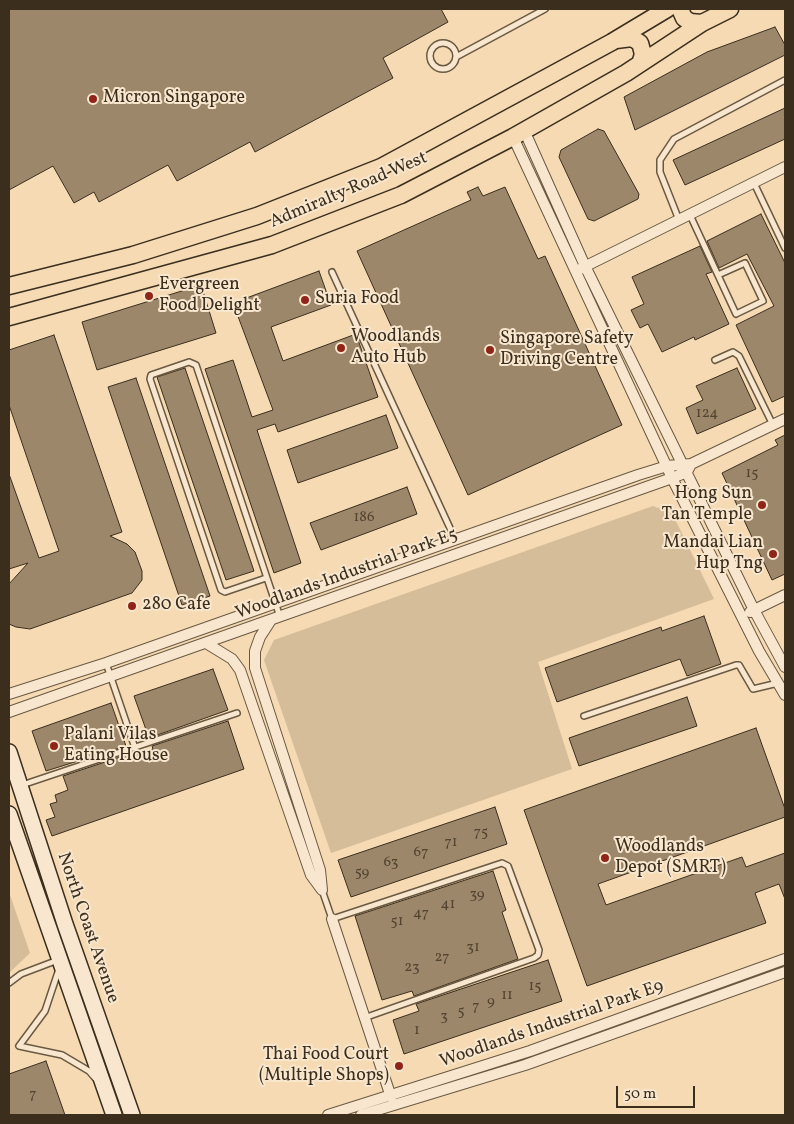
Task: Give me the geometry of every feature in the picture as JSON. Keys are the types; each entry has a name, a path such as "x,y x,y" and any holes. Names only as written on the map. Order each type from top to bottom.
{"main road":[{"name":"Admiralty Road West","path":"9,286 133,255 257,216 381,167 616,40 667,9"},
{"path":"680,9 684,18 690,22 702,23"},
{"name":"Admiralty Road West","path":"9,317 272,245 401,195 518,134 640,64 702,23 730,9"},
{"path":"616,40 632,38 640,43 643,54 640,64"},
{"name":"North Coast Avenue","path":"9,752 65,924 132,1115"},
{"name":"North Coast Avenue","path":"9,814 114,1115"}],"street":[{"path":"518,134 687,466 754,610 785,666"},
{"path":"518,134 574,272 600,323 672,478 759,651 785,695"},
{"path":"574,272 785,167"},
{"path":"600,323 611,318"},
{"path":"621,369 634,363"},
{"name":"Woodlands Industrial Park E5","path":"9,712 672,478 687,466 785,419"},
{"path":"653,437 667,430"},
{"name":"Woodlands Industrial Park E5","path":"9,694 106,663 454,539 667,466 687,466"},
{"path":"690,514 705,508"},
{"path":"722,575 734,569"},
{"path":"742,616 785,595"},
{"path":"276,618 260,637 255,650 255,668 320,870 322,890"},
{"path":"206,643 232,659 240,670 311,875 322,890"},
{"path":"332,919 392,1101"},
{"name":"Woodlands Industrial Park E9","path":"361,1115 392,1101 785,959"},
{"name":"Woodlands Industrial Park E9","path":"328,1115 392,1101 525,1065 785,972"},
{"path":"745,974 748,986"}],"lane":[{"path":"456,57 454,48 447,44 434,46 430,54 432,63 442,69 450,67 456,57 545,9"},
{"path":"679,220 660,172 660,160 674,139 785,80"},
{"path":"754,182 785,248"},
{"path":"690,215 736,314 764,301 745,263 718,275"},
{"path":"332,272 454,539"},
{"path":"715,360 733,352 739,356 773,425"},
{"path":"266,578 225,592 221,590 150,379 151,375 190,362 196,365 275,603 276,618"},
{"path":"142,650 147,664"},
{"path":"106,663 135,748"},
{"path":"584,716 736,664 739,665 753,688 778,683"},
{"path":"20,786 237,713"},
{"path":"322,890 332,919 502,863 508,866 539,950 538,955 534,958 364,1018"},
{"path":"9,984 21,974 60,959"},
{"path":"60,959 51,997 45,1011 19,1046 62,1056 76,1062 89,1071 106,1091"}],"shaded area":[{"path":"653,506 672,513 714,599 538,662 572,769 331,853 264,660 274,640"},
{"path":"9,892 30,953 9,973"}],"building":[{"path":"9,9 441,9 448,22 383,58 393,78 255,152 250,142 177,181 168,165 99,202 94,192 74,203 53,166 9,190"},
{"path":"775,27 785,45 785,55 635,130 624,97 707,52"},
{"path":"785,108 785,139 685,185 673,160"},
{"path":"598,129 604,131 639,194 638,199 594,221 588,219 559,157 561,150"},
{"name":"Singapore Safety Driving Centre","path":"478,187 483,196 505,187 538,259 545,256 622,425 468,495 357,251 471,200 467,192"},
{"path":"761,214 785,263 785,396 772,402 736,325 774,306 747,254 719,268 707,241"},
{"path":"700,246 712,272 706,274 729,324 695,340 694,337 662,352 648,324 640,328 631,310 644,304 632,277"},
{"path":"319,271 331,305 271,327 283,361 356,334 378,397 278,432 275,424 257,430 301,563 274,573 205,369 233,360 252,417 273,410 233,303"},
{"path":"201,285 216,333 97,370 82,322"},
{"path":"54,335 122,532 110,536 127,544 135,552 142,571 142,580 132,593 30,629 9,624 9,584 28,563 9,569 9,474 39,558 59,551 9,405 9,350"},
{"path":"185,368 254,571 226,580 157,377"},
{"path":"737,368 756,409 697,434 686,408 703,400 696,386"},
{"path":"136,378 210,596 182,605 108,387"},
{"path":"386,415 398,448 298,483 287,450"},
{"path":"785,435 785,574 772,580 722,473 778,445 775,440"},
{"path":"407,487 417,514 321,550 310,523"},
{"path":"704,616 721,664 687,676 680,659 557,702 545,668 661,627 662,631"},
{"path":"213,669 228,710 149,738 134,696"},
{"path":"687,697 697,726 579,766 569,738"},
{"path":"111,703 126,746 46,771 32,731"},
{"path":"228,721 244,769 52,836 46,820 55,817 50,804 57,802 55,795 68,790 63,776 129,754 130,757 153,749 152,746"},
{"name":"Woodlands Depot (SMRT)","path":"756,728 785,809 785,817 598,884 606,905 742,857 746,867 785,853 785,899 779,884 755,893 766,923 587,986 524,810"},
{"path":"495,807 507,844 351,897 338,860"},
{"path":"493,871 506,910 502,912 518,959 414,996 412,991 382,1000 355,916"},
{"path":"548,960 562,1001 404,1054 393,1020 419,1011 416,1004"},
{"path":"46,1061 65,1115 9,1115 9,1074"}],"place":[{"name":"Micron Singapore","path":"93,99"},
{"name":"Evergreen Food Delight","path":"149,296"},
{"name":"Suria Food","path":"305,300"},
{"name":"Woodlands Auto Hub","path":"341,348"},
{"name":"Singapore Safety Driving Centre","path":"490,350"},
{"name":"Hong Sun Tan Temple","path":"762,505"},
{"name":"Mandai Lian Hup Tng","path":"773,554"},
{"name":"280 Cafe","path":"132,606"},
{"name":"Palani Vilas Eating House","path":"54,746"},
{"name":"Woodlands Depot (SMRT)","path":"605,858"},
{"name":"Thai Food Court (Multiple Shops)","path":"399,1066"}]}
